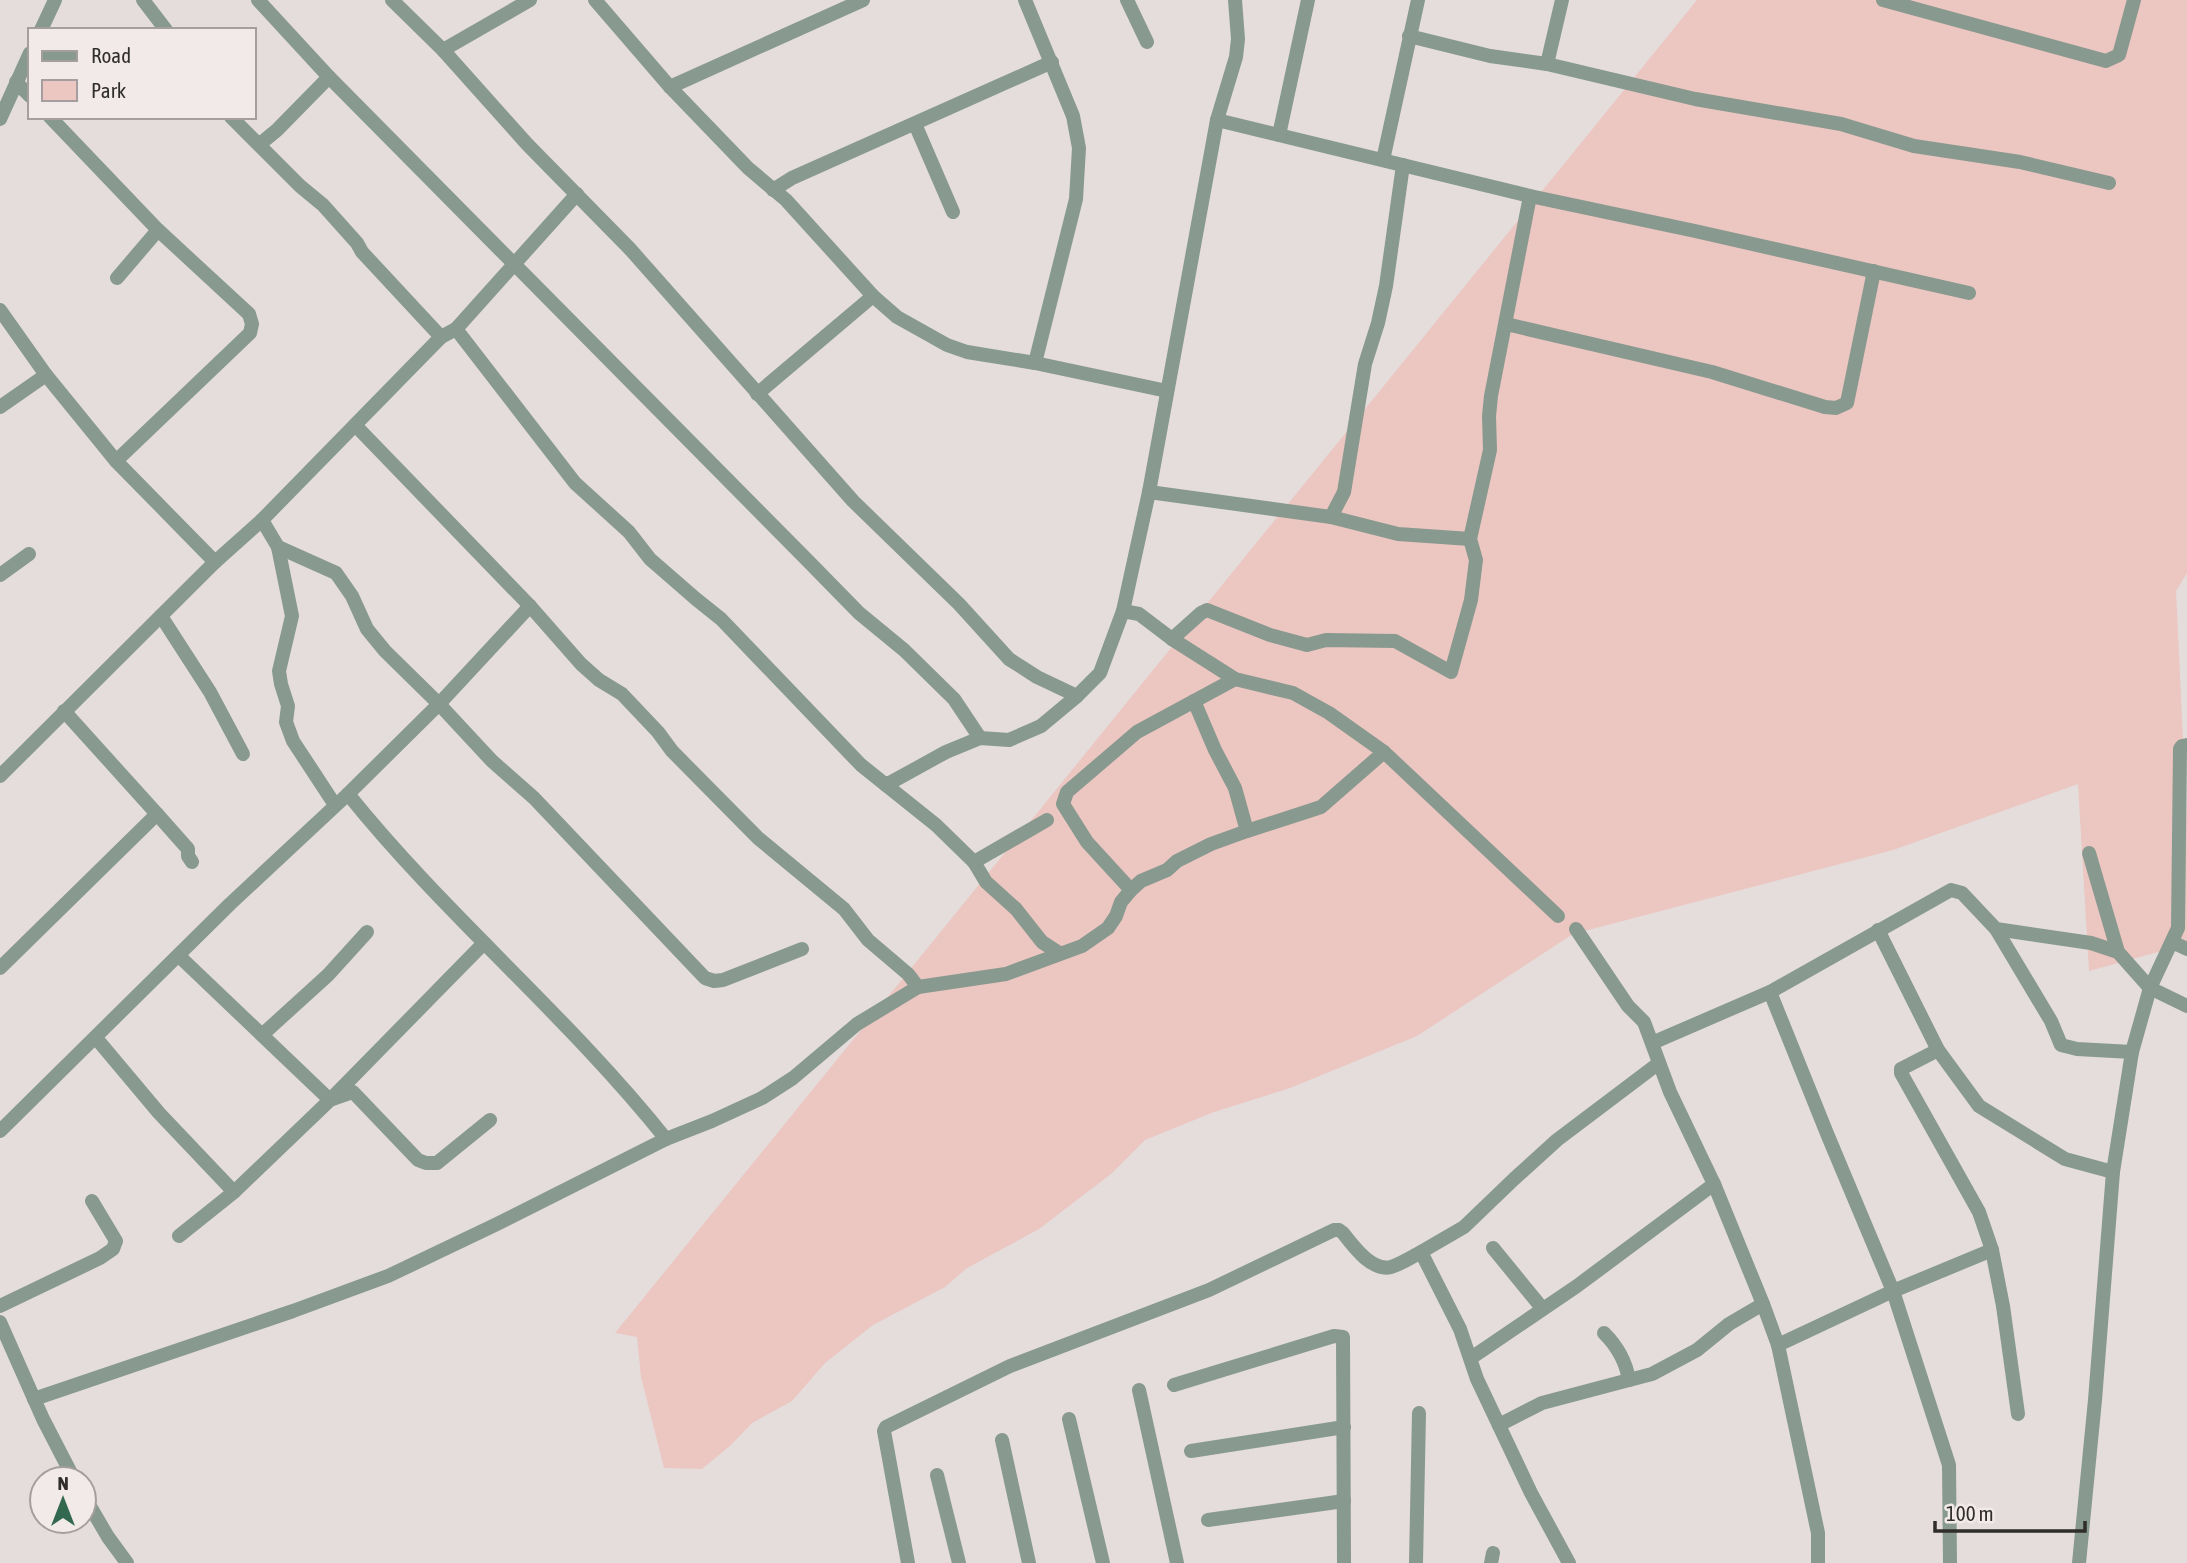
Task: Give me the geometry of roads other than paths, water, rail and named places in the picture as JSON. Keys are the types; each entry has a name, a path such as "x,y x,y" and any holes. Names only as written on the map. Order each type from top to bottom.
{"street":[{"path":"42,28 55,0"},
{"path":"143,0 164,28"},
{"path":"258,0 330,77 859,613 904,650 954,699 980,738"},
{"path":"392,0 443,50 527,144 630,249 831,478 959,604 1009,659 1037,677 1077,696"},
{"path":"443,50 530,0"},
{"path":"595,0 670,87 748,168 786,200 873,296 897,317 947,345 967,352 1035,363 1167,391"},
{"path":"670,87 863,0"},
{"path":"1025,0 1073,116 1079,148 1076,199 1035,363"},
{"path":"1127,0 1147,42"},
{"path":"886,785 946,752 980,738 1009,740 1041,726 1100,673 1123,611 1149,492 1217,120 1236,57 1238,39 1235,0"},
{"path":"1279,135 1308,0"},
{"path":"1383,160 1418,0"},
{"path":"1547,64 1562,0"},
{"path":"1883,0 2106,61 2119,55 2134,0"},
{"path":"1409,36 1490,56 1547,64 1695,99 1842,124 1914,146 2020,162 2109,183"},
{"path":"0,119 28,57"},
{"path":"773,190 792,178 1052,62"},
{"path":"260,144 330,77"},
{"path":"16,82 28,94"},
{"path":"52,119 158,230 249,314 252,324 250,333 116,461"},
{"path":"233,119 300,186 323,205 362,252 441,337"},
{"path":"1217,120 1530,196 1969,293"},
{"path":"915,124 953,212"},
{"path":"1331,517 1344,492 1365,364 1386,286 1403,165"},
{"path":"0,776 215,562 262,520 441,337 456,329 577,194"},
{"path":"1172,639 1207,610 1270,635 1307,645 1326,640 1395,641 1451,672 1471,600 1476,561 1470,539 1490,450 1489,416 1530,196"},
{"path":"117,278 158,230"},
{"path":"1506,324 1712,372 1825,407 1836,408 1847,403 1874,271"},
{"path":"757,394 873,296"},
{"path":"0,310 46,375 116,461 215,562"},
{"path":"456,329 575,483 629,532 650,559 721,619 861,765 936,825 974,862 986,882 1016,909 1042,942 1059,953"},
{"path":"0,408 46,375"},
{"path":"355,425 530,606 581,664 598,680 622,694 672,751 758,838 844,909 868,940 908,974 918,988"},
{"path":"1149,492 1331,517 1398,534 1470,539"},
{"path":"262,520 278,547 292,616 279,671 288,706 286,722 293,741 335,805"},
{"path":"278,547 337,573 376,640 492,761 534,798 705,978 723,980 802,949"},
{"path":"0,575 29,554"},
{"path":"0,1131 439,704 530,606"},
{"path":"1123,611 1139,614 1172,639 1235,679 1282,690 1329,713 1384,752 1558,916"},
{"path":"160,616 210,692 243,754"},
{"path":"1131,890 1087,842 1063,804 1067,792 1137,732 1235,679"},
{"path":"1194,701 1214,750 1235,788 1247,831"},
{"path":"64,710 188,849 192,862"},
{"path":"2078,1563 2096,1387 2113,1172 2132,1052 2150,988 2178,928 2183,894 2180,749 2187,745"},
{"path":"34,1399 388,1276 666,1139 762,1098 793,1078 857,1024 918,988 1006,974 1082,946 1108,928 1121,902 1141,881 1167,870 1177,861 1210,844 1321,807 1384,752"},
{"path":"348,794 379,832 538,996 666,1139"},
{"path":"0,968 156,814"},
{"path":"974,862 1047,820"},
{"path":"2089,853 2118,953 2150,988 2187,1006"},
{"path":"1652,1043 1770,992 1951,890 1962,893 1996,929 2050,1021 2061,1045 2077,1049 2132,1052"},
{"path":"1576,929 1628,1006 1644,1022 1670,1092 1714,1184 1763,1304 1778,1345 1818,1533 1818,1563"},
{"path":"1996,929 2091,943 2118,953"},
{"path":"1878,930 1938,1050 1979,1106 2065,1159 2113,1172"},
{"path":"262,1034 328,975 367,932"},
{"path":"2172,942 2187,949"},
{"path":"178,1236 234,1192 330,1100 484,943"},
{"path":"179,956 330,1100"},
{"path":"1770,992 1893,1291 1949,1465 1950,1563"},
{"path":"96,1038 159,1113 234,1192"},
{"path":"1938,1050 1902,1069 1902,1073 1979,1212 1992,1250 2018,1413"},
{"path":"908,1563 884,1431 886,1427 1010,1366 1209,1290 1334,1230 1343,1233 1362,1257 1389,1268 1464,1227 1557,1140 1659,1063"},
{"path":"330,1100 353,1092 418,1160 426,1163 438,1163 490,1119"},
{"path":"1471,1358 1577,1286 1714,1184"},
{"path":"0,1306 113,1250 116,1241 92,1201"},
{"path":"1493,1248 1542,1308"},
{"path":"1778,1345 1893,1291 1992,1250"},
{"path":"1421,1252 1460,1329 1477,1379 1531,1493 1569,1563"},
{"path":"1499,1425 1542,1403 1652,1374 1697,1350 1729,1324 1763,1304"},
{"path":"0,1322 67,1465"},
{"path":"1604,1333 1623,1360 1629,1380"},
{"path":"1174,1385 1343,1337 1344,1563"},
{"path":"1139,1391 1177,1563"},
{"path":"1416,1563 1419,1413"},
{"path":"1069,1419 1103,1563"},
{"path":"1191,1451 1344,1427"},
{"path":"1002,1440 1029,1563"},
{"path":"937,1475 959,1563"},
{"path":"1208,1520 1344,1501"},
{"path":"98,1521 127,1563"}]}
